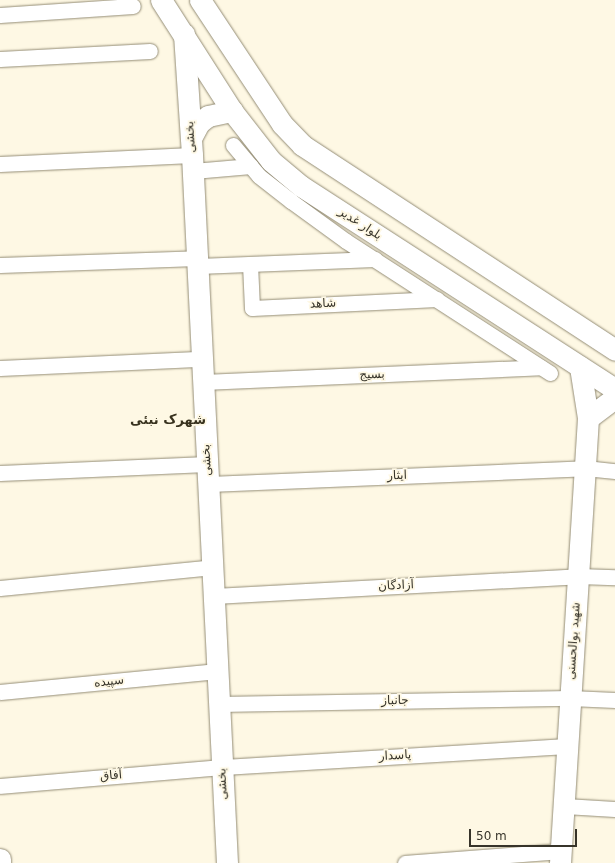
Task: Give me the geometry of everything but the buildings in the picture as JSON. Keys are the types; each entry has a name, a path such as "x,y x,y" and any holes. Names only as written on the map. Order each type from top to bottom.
{"street":[{"name":"بلوار غدیر","path":"161,0 232,110 271,161 301,186 615,389"},
{"path":"200,0 282,124 302,144 615,350"},
{"path":"0,15 133,6"},
{"name":"بخشی","path":"184,34 204,382 227,863"},
{"path":"0,59 150,50"},
{"path":"192,155 199,123 208,116 232,110"},
{"path":"233,145 251,166 291,202 437,299"},
{"path":"0,164 192,155 251,166"},
{"path":"410,257 429,255 435,247 433,230"},
{"path":"0,265 197,262 250,264 375,259"},
{"path":"459,287 455,271 460,263 480,261"},
{"name":"شاهد","path":"250,264 252,308 437,299"},
{"name":"بسیج","path":"204,382 546,370 437,299"},
{"path":"0,368 202,359"},
{"name":"شهید بوالحسنی","path":"560,857 588,418 580,367"},
{"path":"588,418 615,398"},
{"path":"0,473 207,464"},
{"name":"ایثار","path":"209,484 585,468 615,471"},
{"path":"0,588 213,567"},
{"name":"آزادگان","path":"214,596 578,576 615,577"},
{"name":"سپیده","path":"0,692 218,671"},
{"name":"جانباز","path":"219,704 570,698 615,700"},
{"name":"پاسدار","path":"223,767 567,746"},
{"name":"آفاق","path":"0,786 223,767"},
{"path":"564,806 615,808"},
{"path":"405,863 560,857"}],"district":[{"name":"شهرک نبئی","path":"168,420"}]}
